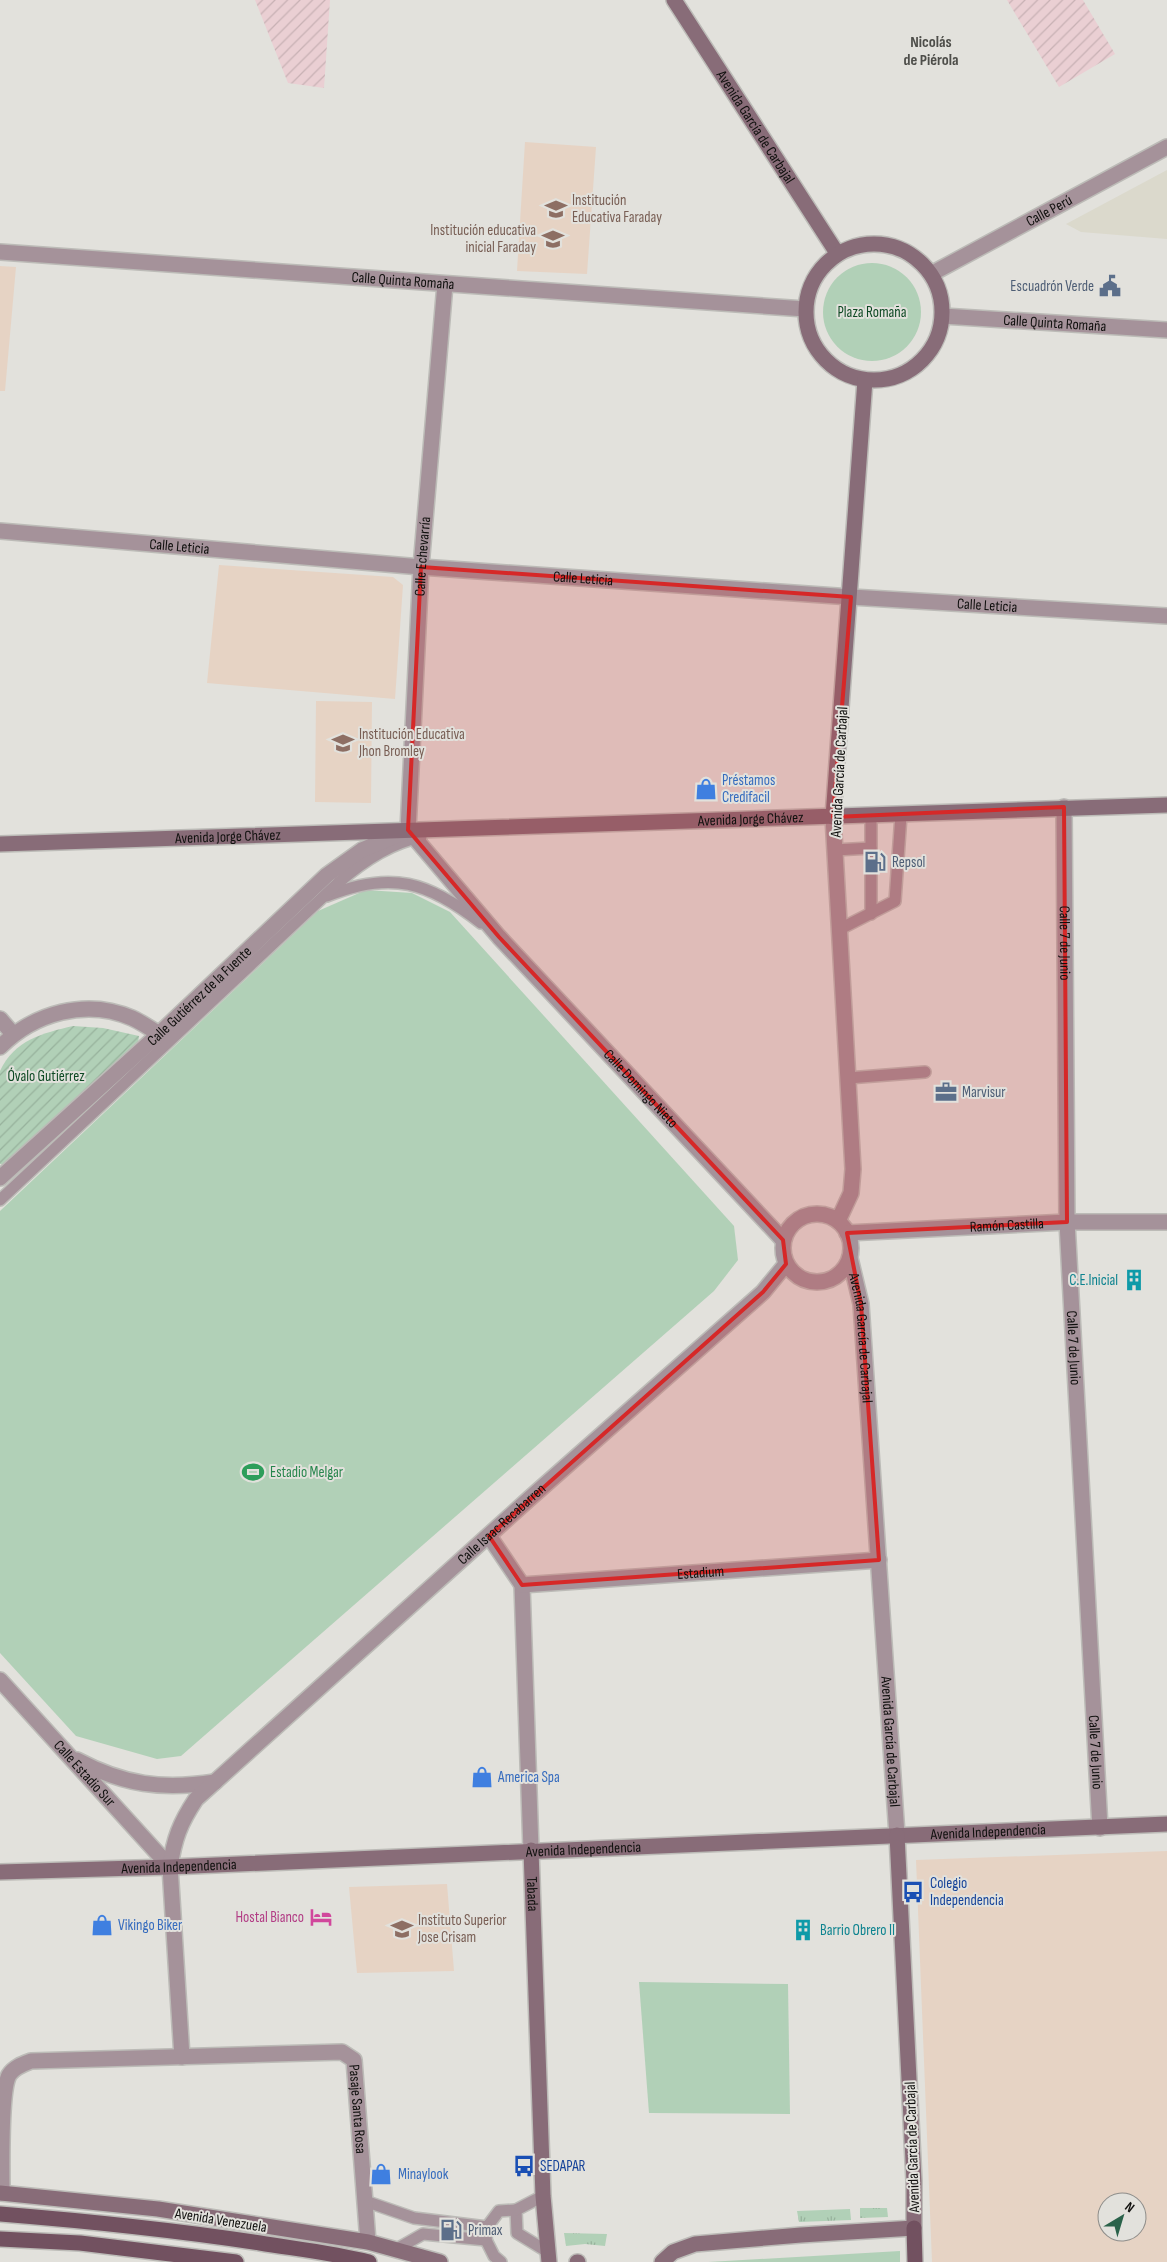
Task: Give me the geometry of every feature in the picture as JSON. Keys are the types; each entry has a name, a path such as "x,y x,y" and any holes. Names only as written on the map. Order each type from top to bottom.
{"main road":[{"name":"Avenida García de Carbajal","path":"674,0 838,253"},
{"path":"878,243 899,248 917,258 931,274 940,293 943,316 939,336 927,356 910,371 888,379 866,380 846,374 829,364 813,342 808,330 805,309 810,287 821,268 838,253 857,245 878,243"},
{"name":"Avenida García de Carbajal","path":"833,817 866,380"},
{"name":"Avenida Jorge Chávez","path":"0,844 411,834 454,830 901,815 1064,807 1167,805"},
{"name":"Avenida Independencia","path":"0,1872 170,1867 1167,1824"},
{"name":"Avenida García de Carbajal","path":"897,1835 914,2181 914,2228"},
{"name":"Tabada","path":"531,1850 543,2196 548,2257"},
{"name":"Avenida Venezuela","path":"1,2193 158,2209 368,2242 440,2262"},
{"path":"0,2214 104,2223 211,2236 343,2256 369,2262"},
{"path":"662,2262 673,2252 695,2244 914,2228 915,2262"},
{"path":"0,2239 80,2242 236,2262"}],"street":[{"name":"Calle Perú","path":"931,274 1167,147"},
{"name":"Calle Quinta Romaña","path":"0,252 805,309"},
{"name":"Calle Echevarría","path":"411,834 421,567 445,284"},
{"name":"Calle Quinta Romaña","path":"943,316 1167,330"},
{"name":"Calle Leticia","path":"0,531 421,567 851,597 1167,616"},
{"name":"Calle 7 de Junio","path":"1064,807 1067,1222 1100,1828"},
{"name":"Avenida García de Carbajal","path":"833,817 853,1169 851,1193 842,1227"},
{"name":"Calle Domingo Nieto","path":"411,834 499,937 783,1240"},
{"name":"Calle Gutiérrez de la Fuente","path":"0,1178 158,1034 327,875 362,850 411,834"},
{"path":"0,1047 13,1034 39,1018 69,1010 101,1010 131,1018 158,1034"},
{"path":"0,1019 13,1034"},
{"path":"812,1214 826,1215 842,1227 850,1244 850,1258 844,1270 833,1278 821,1283 807,1281 795,1275 786,1264 782,1252 783,1240 789,1228 799,1219 812,1214"},
{"name":"Ramón Castilla","path":"842,1227 1067,1222 1167,1222"},
{"name":"Avenida García de Carbajal","path":"850,1258 861,1304 897,1835"},
{"name":"Calle Isaac Recabarren","path":"170,1867 173,1843 182,1819 196,1799 763,1292 786,1264"},
{"path":"489,1536 522,1585"},
{"name":"Estadium","path":"522,1585 879,1560"},
{"name":"Tabada","path":"522,1585 531,1850"},
{"name":"Calle Estadio Sur","path":"0,1680 170,1867"},
{"path":"69,1756 97,1771 133,1782 155,1786 185,1787 215,1782"},
{"path":"170,1867 182,2057"},
{"name":"Pasaje Santa Rosa","path":"1,2193 1,2138 4,2089 8,2075 20,2065 31,2061 342,2052 354,2060 368,2242"}],"lane":[{"path":"871,815 871,914"},
{"path":"838,930 895,901 901,815"},
{"name":"Avenida Jorge Chávez","path":"319,899 355,868 411,834"},
{"path":"835,850 871,848"},
{"name":"Calle Domingo Nieto","path":"319,899 366,883 398,883 426,888 455,902 499,937"},
{"name":"Calle Gutiérrez de la Fuente","path":"0,1200 319,899"},
{"path":"848,1078 925,1072"},
{"path":"500,2262 494,2256 486,2240 487,2227 498,2211 516,2210 543,2196"},
{"path":"365,2201 414,2218 487,2227"},
{"path":"516,2210 517,2232 548,2257"},
{"path":"395,2250 423,2234 486,2240"}],"highlighted area":[{"path":"421,567 851,597 833,817 1064,807 1067,1222 847,1233 861,1304 879,1560 522,1585 489,1536 763,1292 786,1264 783,1240 499,937 408,830"}],"shaded area":[{"path":"255,0 330,0 324,88 288,83"},
{"path":"1007,0 1083,0 1115,54 1059,87"},
{"name":"Institución Educativa Faraday","path":"525,142 596,147 587,274 517,271"},
{"path":"1167,170 1167,239 1081,232 1066,224"},
{"path":"0,266 16,267 5,391 0,391"},
{"path":"219,565 393,577 403,585 395,699 207,683"},
{"name":"Institución Educativa Jhon Bromley","path":"316,701 372,702 371,803 315,802"},
{"path":"1167,1851 1167,2262 932,2262 916,1860"},
{"name":"Instituto Superior Jose Crisam","path":"447,1884 454,1971 357,1973 349,1887"}],"green space":[{"name":"Plaza Romaña","path":"872,263 891,266 907,277 918,293 921,312 918,331 907,347 891,358 872,361 853,358 837,347 826,331 823,312 826,293 837,277 853,266"},
{"name":"Estadio Melgar","path":"366,890 412,893 450,912 734,1226 738,1260 714,1291 181,1756 157,1759 76,1736 0,1653 0,1211 318,911"},
{"name":"Óvalo Gutiérrez","path":"73,1026 103,1028 139,1036 138,1043 5,1165 0,1164 0,1071 6,1060 21,1045 40,1035"},
{"path":"639,1982 788,1984 790,2114 649,2113"},
{"path":"860,2208 887,2208 888,2217 860,2218"},
{"path":"850,2209 851,2220 799,2222 797,2211"},
{"path":"564,2233 607,2234 605,2246 585,2244 566,2246"},
{"path":"900,2251 900,2262 708,2262"}],"place":[{"name":"Institución Educativa Faraday","path":"556,209"},
{"name":"Institución educativa inicial Faraday","path":"553,239"},
{"name":"Escuadrón Verde","path":"1110,286"},
{"name":"Institución Educativa Jhon Bromley","path":"343,743"},
{"name":"Préstamos Credifacil","path":"706,789"},
{"name":"Repsol","path":"875,862"},
{"name":"Marvisur","path":"946,1092"},
{"name":"C.E.Inicial","path":"1134,1280"},
{"name":"Estadio Melgar","path":"253,1472"},
{"name":"America Spa","path":"482,1777"},
{"name":"Colegio Independencia","path":"913,1892"},
{"name":"Hostal Bianco","path":"321,1917"},
{"name":"Vikingo Biker","path":"102,1925"},
{"name":"Instituto Superior Jose Crisam","path":"402,1929"},
{"name":"Barrio Obrero II","path":"803,1930"},
{"name":"SEDAPAR","path":"524,2166"},
{"name":"Minaylook","path":"381,2174"},
{"name":"Primax","path":"451,2230"}],"district":[{"name":"Nicolás de Piérola","path":"931,50"}]}
